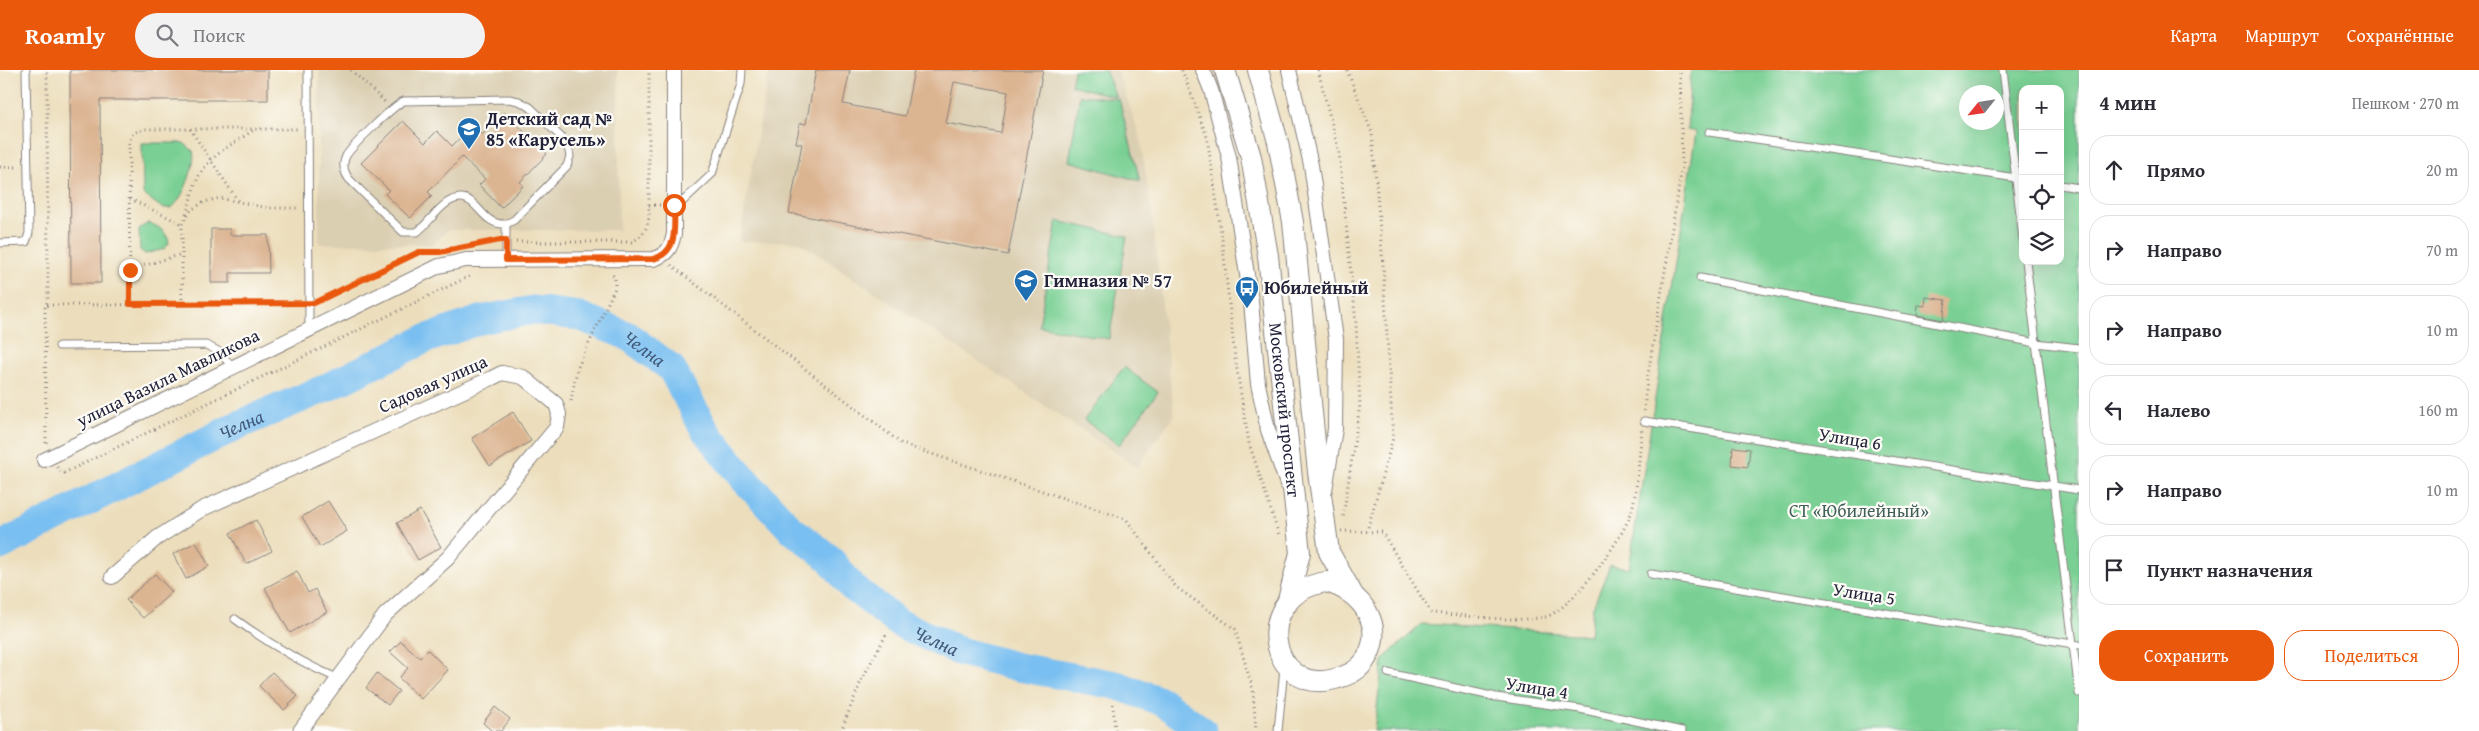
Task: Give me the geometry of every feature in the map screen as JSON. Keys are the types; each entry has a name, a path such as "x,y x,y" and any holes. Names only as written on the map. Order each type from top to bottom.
{"main road":[{"name":"Московский проспект","path":"1225,70 1251,157 1268,256 1300,553 1287,604"},
{"name":"Московский проспект","path":"1258,70 1278,142 1293,222 1322,506 1329,552 1352,593"},
{"name":"Московский проспект","path":"1326,582 1342,586 1352,593 1361,602 1373,628 1368,656 1360,668 1346,676 1318,681 1305,679 1284,663 1276,637 1276,624 1287,604 1296,593 1313,584 1326,582"}],"street":[{"path":"660,257 672,246 674,224 674,70"},
{"path":"1203,70 1212,90 1229,157 1251,301 1258,384 1268,430 1295,506"},
{"path":"1289,70 1311,165 1336,339 1335,429 1322,506"},
{"name":"улица Вазила Мавликова","path":"48,458 439,266 466,260 653,259 660,257"},
{"name":"Садовая улица","path":"112,577 157,538 202,508 502,373 523,377 556,404 559,414 557,427 448,558 385,615 300,731"}],"lane":[{"path":"0,243 26,242 29,233 26,70"},
{"path":"308,70 309,330"},
{"path":"674,224 682,202 712,174 741,84 742,70"},
{"path":"1709,132 2019,178 2003,70"},
{"path":"409,99 514,100 530,107 567,144 570,156 567,166 514,220 506,224 490,221 470,201 458,198 446,204 417,232 406,233 349,179 344,169 347,154 391,109 409,99"},
{"path":"2064,186 2079,188"},
{"path":"506,224 506,260"},
{"path":"2026,265 2052,486 2075,645 2079,693"},
{"path":"1700,278 2036,343 2079,348"},
{"path":"59,346 206,345 214,348 233,367"},
{"name":"Улица 6","path":"1644,421 2079,490"},
{"name":"Улица 5","path":"1651,574 2075,645"},
{"path":"235,619 275,648 339,679"},
{"path":"1278,731 1284,663"},
{"name":"Улица 4","path":"1388,674 1496,697 1580,709 1682,731"}],"path":[{"path":"47,70 48,300 46,305 45,441 48,458 59,472 64,473 477,274"},
{"path":"351,70 391,109"},
{"path":"470,246 506,240 519,243 632,242 642,235 648,224 649,216 648,70"},
{"path":"1318,70 1339,152 1356,324 1360,405 1341,531"},
{"path":"1348,70 1372,133 1383,265 1393,438 1367,531"},
{"path":"1347,530 1382,532 1431,613 1518,618 1546,617 1567,606 1618,542 1632,511 1644,421 1647,381 1682,167 1680,70"},
{"path":"130,304 129,142 133,133 144,129 308,129"},
{"path":"190,129 238,202"},
{"path":"182,304 182,224 186,217 196,181 211,160 256,129"},
{"path":"130,199 182,224"},
{"path":"186,217 198,205 212,199 229,199 268,208 308,208"},
{"path":"46,305 309,304 316,303 419,252 440,252"},
{"path":"130,270 182,254"},
{"path":"660,257 902,444 1126,519 1176,587 1235,628 1253,690 1256,731"},
{"path":"577,369 615,288 613,275 602,273"},
{"path":"841,731 862,681 888,633"},
{"path":"1113,704 1115,731"}],"shaded area":[{"name":"Детский сад № 85 «Карусель»","path":"319,70 618,70 619,230 448,230 433,244 319,244"},
{"name":"Гимназия № 57","path":"769,70 1117,70 1140,137 1152,213 1174,415 1137,467 799,242 739,241"}],"green space":[{"path":"1074,70 1105,70 1116,97 1071,85"},
{"name":"СТ «Юбилейный»","path":"1691,70 2079,70 2079,731 1374,731 1383,659 1422,624 1590,635 1593,607 1610,565 1629,568 1696,132 1687,130"},
{"path":"1080,95 1119,99 1140,181 1069,161"},
{"path":"142,143 184,143 193,151 193,164 188,182 180,198 171,208 162,208 143,194"},
{"path":"1057,221 1127,236 1109,339 1039,326"},
{"path":"148,223 162,230 167,236 169,243 164,249 145,254 140,250 139,229"},
{"path":"1124,367 1158,392 1119,445 1084,420"}],"building":[{"path":"70,70 268,70 268,100 100,100 101,283 71,283"},
{"path":"816,70 850,70 843,104 905,116 914,70 1043,70 1008,255 789,213 802,144 796,143 800,123 806,124","holes":["954,82 1008,92 1001,133 946,123"]},
{"path":"504,112 547,154 520,182 523,186 501,208 479,185 485,179 462,157 428,192 432,196 410,218 385,194 389,190 361,163 403,121 425,143 437,131 452,146 472,126 482,135"},
{"path":"211,229 230,229 230,235 268,235 269,273 230,273 230,283 211,283"},
{"path":"1926,297 1946,300 1943,320 1917,315 1918,305 1925,306"},
{"path":"513,412 531,441 490,466 472,438"},
{"path":"1733,447 1750,449 1748,467 1732,465"},
{"path":"328,501 347,531 320,547 302,517"},
{"path":"420,510 441,547 418,560 397,523"},
{"path":"256,520 272,551 246,564 230,533"},
{"path":"196,542 209,566 186,579 173,554"},
{"path":"297,571 308,593 315,589 327,612 290,633 265,588"},
{"path":"155,574 172,592 143,618 126,600"},
{"path":"401,641 420,658 428,650 448,670 421,699 399,678 408,668 390,652"},
{"path":"272,672 298,696 284,710 259,686"},
{"path":"377,673 399,691 388,705 366,688"},
{"path":"495,707 510,719 501,731 492,731 483,723"}],"waterway":[{"name":"Челна","path":"0,546 236,426 326,388 423,340 480,320 533,310 579,316 628,336 671,368 705,430 742,477 791,529 830,559 852,587 899,623 959,651 1018,667 1116,685 1163,702 1203,731"}],"place":[{"name":"Детский сад № 85 «Карусель»","path":"469,150"},
{"name":"Гимназия № 57","path":"1026,302"},
{"name":"Юбилейный","path":"1247,309"}],"route":[{"path":"130,270 130,304 312,304 419,252 440,252 500,240 506,240 506,260 653,259 660,257 672,246 674,205"}]}
